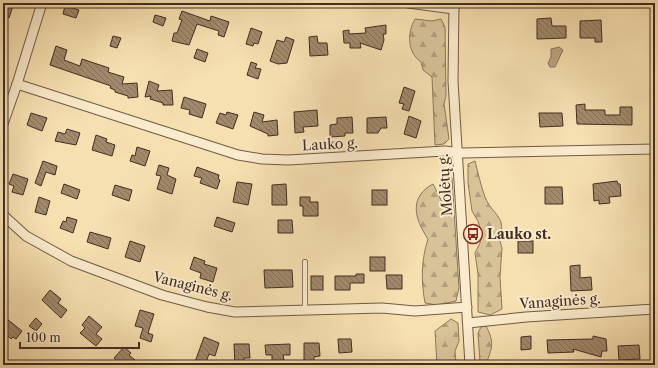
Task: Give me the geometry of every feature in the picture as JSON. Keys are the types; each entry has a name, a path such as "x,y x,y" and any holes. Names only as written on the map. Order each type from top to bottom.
{"street":[{"path":"3,124 42,3"},
{"path":"408,3 454,6"},
{"name":"Molėtų g.","path":"454,6 453,81 470,365"},
{"name":"Lauko g.","path":"17,84 238,155 262,159 288,160 457,152 655,149"},
{"name":"Vanaginės g.","path":"3,215 26,236 71,261 162,295 206,307 235,312 382,308 415,310 467,307"},
{"name":"Vanaginės g.","path":"468,324 526,317 655,308"}],"lane":[{"path":"305,262 305,309"}],"green space":[{"path":"415,19 432,21 441,19 445,27 446,96 444,104 449,139 444,144 435,145 432,77 423,70 421,62 416,58 411,48 410,36 412,24"},
{"path":"475,161 485,197 498,216 502,225 499,238 502,248 500,277 502,309 490,315 478,312 478,274 475,253 480,243 481,232 478,221 472,211 468,183 468,164"},
{"path":"447,178 452,178 459,288 456,301 437,305 425,303 422,271 428,239 417,216 416,208 420,195 425,189 433,184 442,202"},
{"path":"451,319 458,323 459,341 455,351 456,365 437,365 435,331"},
{"path":"486,326 491,337 492,345 486,364 480,362 478,333 481,327"}],"shaded area":[{"path":"559,47 563,50 555,67 550,67 548,63 551,57 551,49"}],"building":[{"path":"3,3 14,3 9,18 3,16"},
{"path":"65,6 79,10 76,18 63,14"},
{"path":"182,11 210,21 211,16 229,22 224,37 218,35 219,31 197,24 189,45 172,41 174,33 177,33 182,20 179,19"},
{"path":"155,15 166,18 163,26 153,22"},
{"path":"551,18 552,26 566,26 566,38 537,39 537,19"},
{"path":"601,20 602,42 595,42 595,38 580,38 580,21"},
{"path":"386,25 386,34 383,34 384,40 381,50 360,43 361,48 350,48 350,43 344,43 343,31 349,30 349,34 366,33 365,28"},
{"path":"251,28 262,32 258,44 254,43 253,46 246,44"},
{"path":"113,36 121,38 117,48 110,46"},
{"path":"317,36 318,43 327,43 328,55 310,56 309,37"},
{"path":"286,37 294,40 287,63 278,64 270,61 277,40 284,42"},
{"path":"56,46 67,50 64,60 80,66 82,59 109,68 108,72 124,77 122,84 137,83 138,97 128,98 128,96 115,92 115,90 110,88 111,86 50,65"},
{"path":"197,49 208,53 205,62 194,58"},
{"path":"251,62 257,64 255,68 261,69 258,79 247,75"},
{"path":"149,81 159,85 157,91 172,90 173,105 163,105 163,103 150,99 151,96 145,97"},
{"path":"404,87 415,91 409,111 402,109 404,104 399,103"},
{"path":"184,97 206,104 202,118 189,114 190,110 181,108"},
{"path":"585,104 585,110 605,110 605,115 620,115 620,107 632,107 632,125 577,124 576,105"},
{"path":"317,110 318,126 303,127 304,132 295,133 294,112"},
{"path":"227,112 238,115 233,129 216,123 220,113 226,115"},
{"path":"254,112 264,115 262,122 277,120 278,135 268,136 268,134 250,126"},
{"path":"31,113 47,118 42,131 27,125"},
{"path":"539,113 562,113 563,126 540,127"},
{"path":"409,116 421,121 416,138 404,134"},
{"path":"352,117 353,133 345,133 345,136 330,137 330,125 337,124 337,118"},
{"path":"386,117 387,128 381,128 378,133 367,133 367,118"},
{"path":"67,129 80,133 76,145 55,141 58,132 65,134"},
{"path":"96,135 107,139 106,142 115,145 112,156 92,150"},
{"path":"137,147 150,151 145,166 130,161 132,155 135,156"},
{"path":"43,161 57,166 55,175 46,172 41,186 35,183"},
{"path":"159,165 169,168 167,175 176,179 172,194 157,189 161,176 156,175"},
{"path":"197,167 219,175 218,179 220,180 217,189 200,183 202,178 194,176"},
{"path":"13,174 28,179 23,195 12,192 14,186 9,184"},
{"path":"617,181 618,184 620,184 621,196 609,197 610,203 599,204 599,200 594,201 593,184"},
{"path":"237,182 252,184 248,205 233,202"},
{"path":"64,184 80,190 77,199 61,193"},
{"path":"286,184 287,205 272,205 272,185"},
{"path":"115,185 132,190 129,201 112,195"},
{"path":"545,187 562,187 563,204 545,204"},
{"path":"372,190 387,190 387,205 372,205"},
{"path":"39,197 50,201 46,215 35,212"},
{"path":"300,197 310,197 310,202 318,202 318,216 303,216 303,206 300,206"},
{"path":"67,217 77,220 73,233 60,228 63,221 66,222"},
{"path":"217,217 235,223 232,232 214,226"},
{"path":"278,220 292,220 293,233 278,233"},
{"path":"90,232 111,238 108,249 87,242"},
{"path":"130,241 145,246 140,262 125,257"},
{"path":"518,241 533,241 533,253 518,253"},
{"path":"194,257 205,261 204,264 217,268 213,282 200,278 201,273 190,269"},
{"path":"370,257 385,257 385,271 370,271"},
{"path":"580,265 580,278 591,277 592,290 571,291 570,266"},
{"path":"264,270 292,270 293,287 265,288"},
{"path":"356,274 364,274 364,283 350,283 350,290 335,290 335,276 356,276"},
{"path":"386,275 402,275 402,289 387,289"},
{"path":"311,276 323,276 323,290 311,290"},
{"path":"50,290 61,299 58,303 67,310 61,318 42,300"},
{"path":"140,310 154,314 148,333 153,335 151,342 140,338 143,328 135,326"},
{"path":"89,316 102,327 96,334 102,339 96,346 80,333 85,328 82,325"},
{"path":"36,318 42,324 36,331 29,326"},
{"path":"7,319 22,331 16,339 13,337 11,339 3,329 3,323"},
{"path":"531,336 531,349 521,350 521,337"},
{"path":"593,336 606,339 607,351 602,351 601,357 573,349 574,352 548,353 547,340 593,339"},
{"path":"204,337 219,343 215,356 209,354 205,365 195,362"},
{"path":"338,339 351,339 352,352 339,353"},
{"path":"304,343 319,343 320,356 314,357 314,365 304,365"},
{"path":"234,344 249,344 250,358 244,358 244,365 235,365"},
{"path":"290,344 290,355 283,355 284,360 272,361 272,355 266,355 265,345"},
{"path":"639,345 640,359 619,360 618,346"},
{"path":"124,347 131,353 129,355 141,365 122,365 114,358"}],"place":[{"name":"Lauko st.","path":"473,234"}]}
